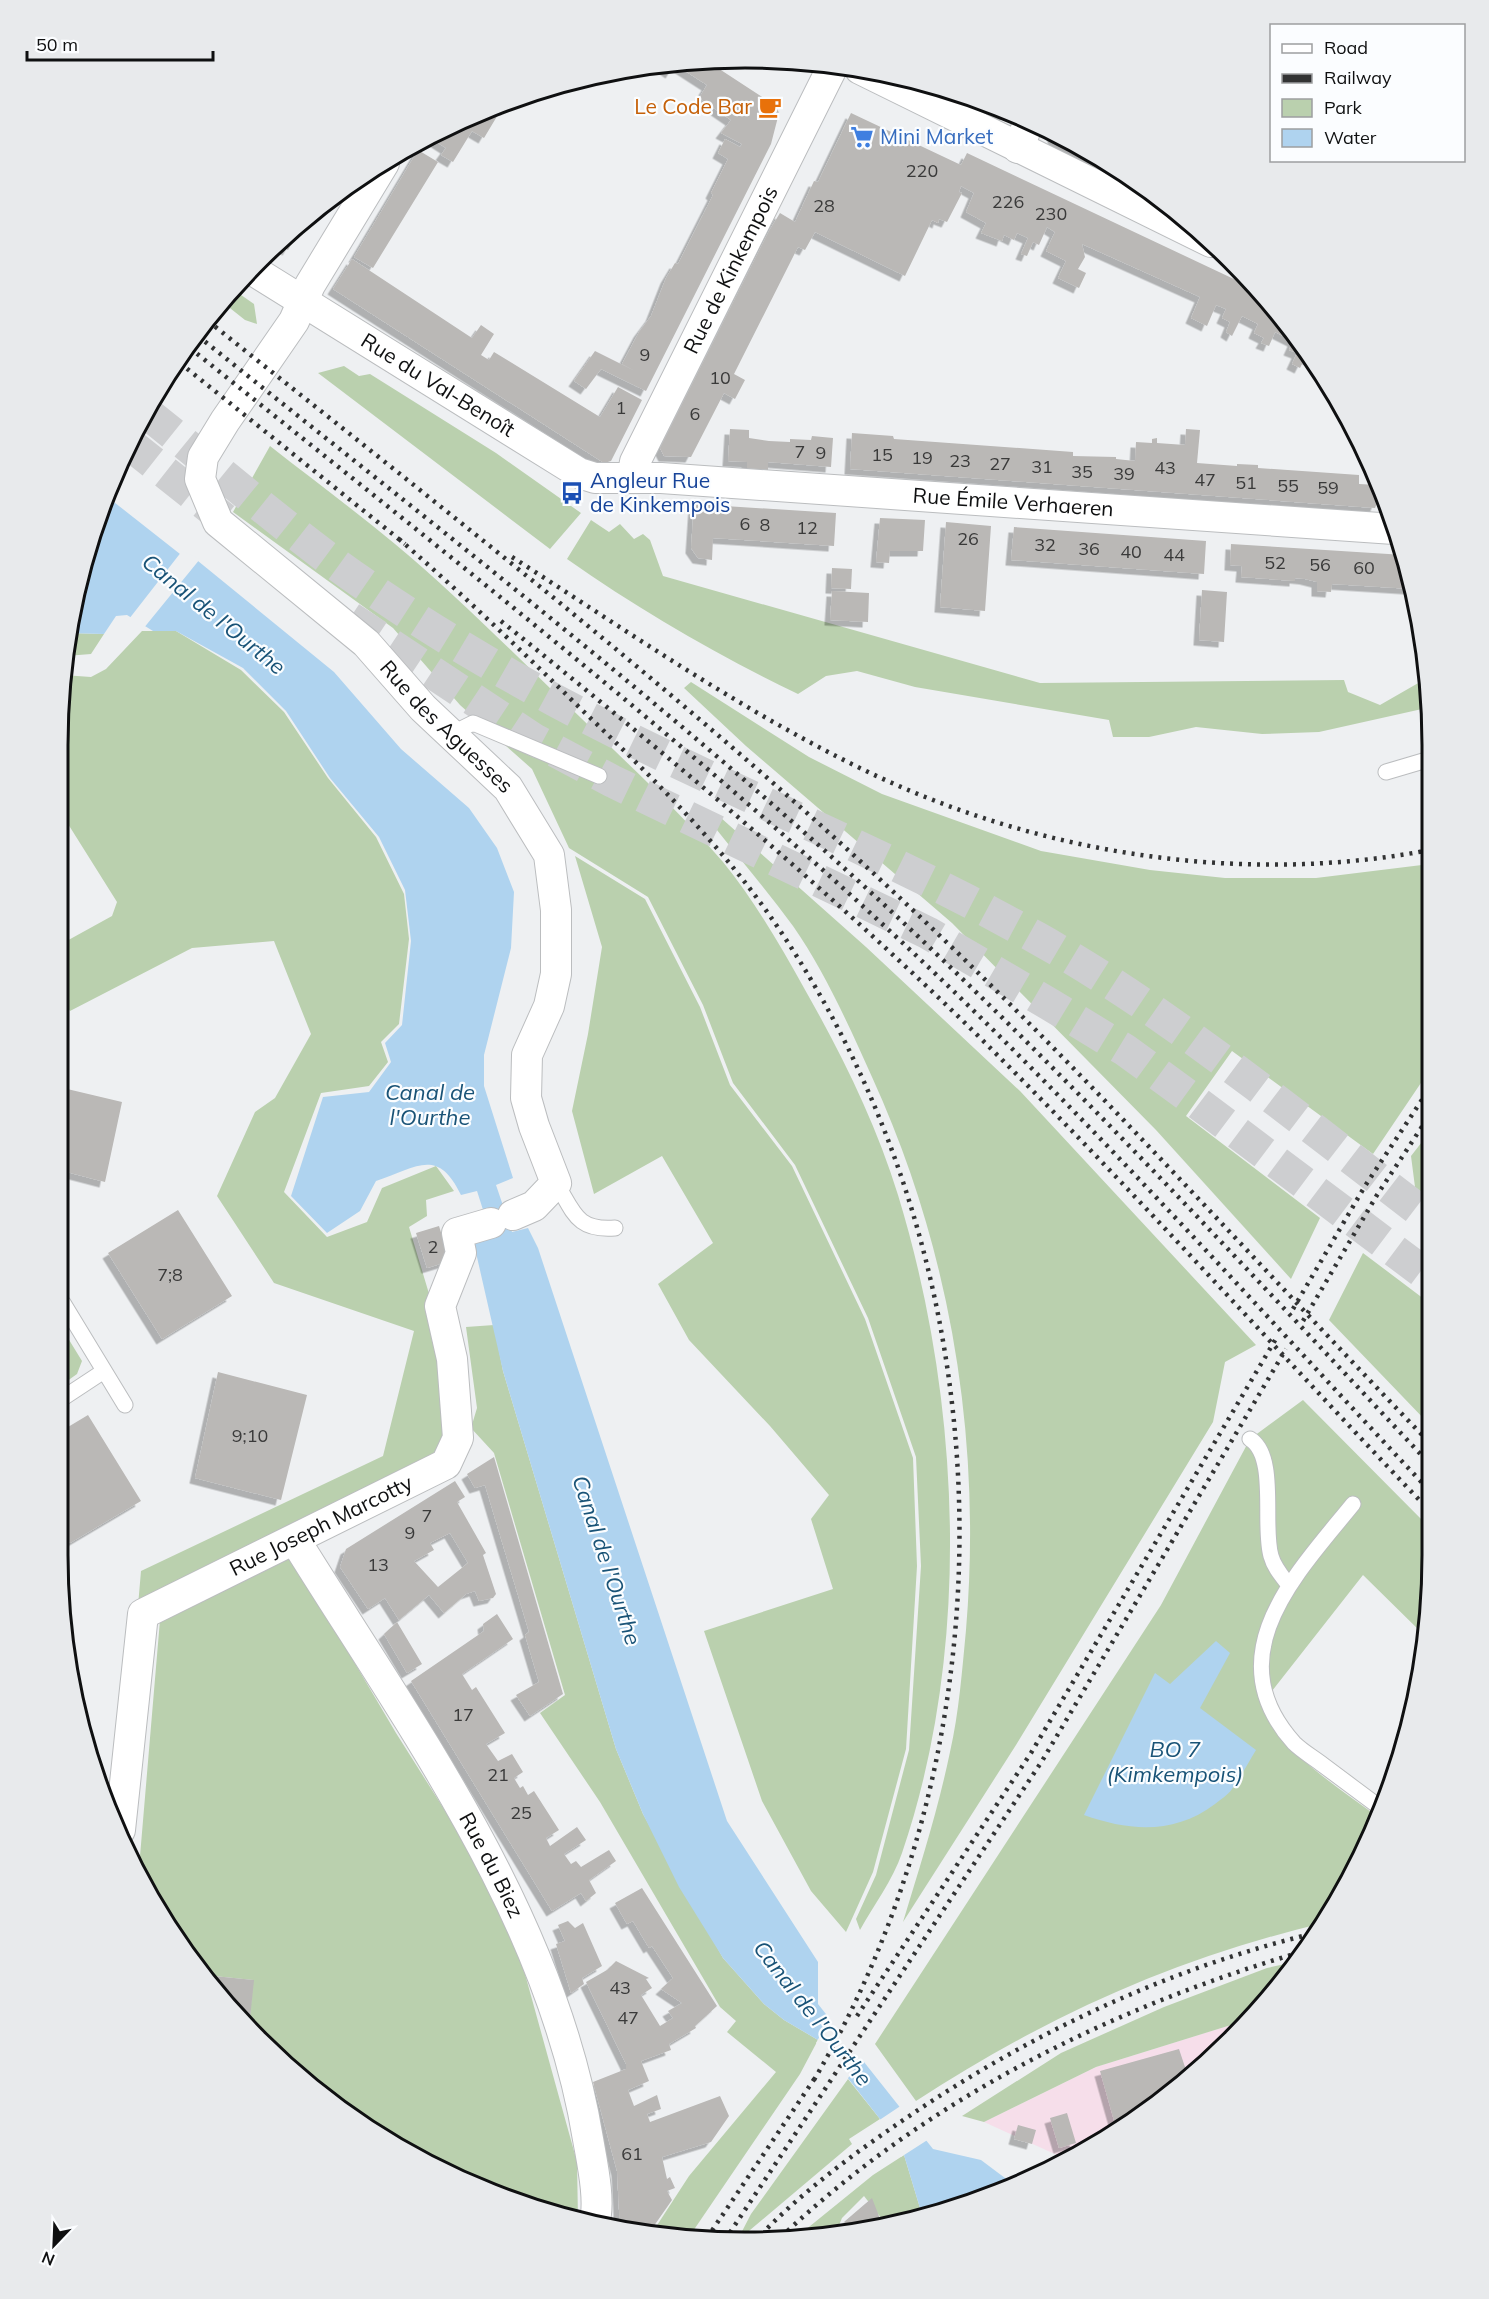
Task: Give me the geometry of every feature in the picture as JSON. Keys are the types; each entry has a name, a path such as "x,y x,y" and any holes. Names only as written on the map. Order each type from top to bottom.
{"street":[{"name":"Rue de Kinkempois","path":"632,477 635,462 837,74"},
{"path":"894,85 1024,135 1172,219"},
{"name":"Rue des Aguesses","path":"375,177 310,285 294,321 225,420 203,458 200,478 218,522 366,643 423,708 508,788 549,855 556,910 556,974 549,1006 527,1055 526,1098 534,1126 556,1182"},
{"name":"Rue du Val-Benoît","path":"258,274 579,473 595,478 632,477"},
{"name":"Rue Émile Verhaeren","path":"632,477 1386,528"},
{"name":"Rue Joseph Marcotty","path":"121,1819 143,1614 446,1464 458,1438 452,1359 440,1306 461,1253 457,1233 534,1206 556,1182"},
{"name":"Rue du Biez","path":"294,1540 474,1828 535,1952 582,2102 594,2173 594,2214"}],"lane":[{"path":"451,734 473,723 599,776"},
{"path":"1386,771 1422,761"},
{"path":"556,1182 579,1221 597,1229 615,1228"},
{"path":"68,1311 125,1405"},
{"path":"68,1395 104,1371"},
{"path":"1250,1438 1259,1444 1264,1460 1270,1555 1288,1584"},
{"path":"1353,1504 1288,1584 1270,1622 1261,1654 1263,1684 1275,1716 1295,1744 1374,1803"}],"shaded area":[{"path":"1230,2025 1157,2092 1083,2141 1057,2155 984,2122 1096,2067"}],"green space":[{"path":"240,294 254,304 257,324 245,320 228,307"},
{"path":"344,366 359,376 370,374 496,453 581,513 550,549 318,373"},
{"path":"270,446 380,531 443,586 654,789 723,862 766,923 818,1013 857,1089 879,1141 898,1195 919,1274 935,1356 945,1440 950,1524 948,1609 940,1693 925,1774 898,1863 860,1930 856,1919 876,1875 909,1750 921,1566 916,1457 868,1318 795,1165 733,1083 703,1005 648,897 569,848 532,769 460,705 393,628 233,512"},
{"path":"591,520 609,532 620,524 634,539 643,534 650,540 663,576 1040,683 1344,680 1348,692 1380,705 1418,683 1420,709 1319,732 1262,734 1196,727 1149,737 1113,737 1109,720 915,687 857,671 826,676 798,694 680,631 623,597 567,559"},
{"path":"142,631 176,631 241,670 284,712 328,778 376,837 404,894 409,939 399,1024 381,1042 388,1062 369,1086 321,1093 284,1192 327,1237 367,1222 382,1188 436,1166 454,1191 426,1200 427,1216 409,1227 433,1307 447,1433 438,1459 138,1606 141,1571 383,1456 414,1331 274,1283 217,1196 255,1112 275,1098 311,1034 274,941 192,948 70,1011 68,1008 68,940 112,916 117,902 68,824 71,676 91,677 106,669"},
{"path":"77,633 104,634 91,654 73,655"},
{"path":"691,682 809,757 882,794 1041,851 1150,870 1225,878 1316,878 1422,865 1422,1081 1373,1154 1232,1051 1186,1116 1320,1218 1291,1279 1156,1130 952,923 746,746 684,688"},
{"path":"720,817 866,947 1020,1091 1256,1345 1225,1362 1213,1422 1016,1745 903,1922 934,1817 950,1752 958,1707 966,1630 970,1559 969,1488 964,1417 955,1347 941,1278 922,1210 899,1143 872,1077 836,1000 804,943 774,901 713,825"},
{"path":"575,856 645,899 700,1007 730,1085 792,1166 865,1319 913,1458 917,1566 906,1749 873,1872 846,1932 811,1891 762,1801 704,1631 833,1589 811,1519 829,1495 770,1426 689,1340 658,1284 713,1243 662,1156 594,1194 572,1111 588,1034 602,947"},
{"path":"1422,1142 1422,1193 1415,1187 1411,1156"},
{"path":"1363,1253 1422,1297 1422,1417 1329,1320"},
{"path":"494,1325 503,1371 616,1749 643,1814 723,1958 764,2004 784,2020 818,2040 800,2074 694,2229 657,2226 689,2176 776,2072 727,2032 736,2021 720,2007 600,1802 540,1713 565,1695 494,1453 471,1428 477,1408 466,1327"},
{"path":"68,1338 82,1361 77,1374 68,1380"},
{"path":"1303,1400 1422,1520 1417,1628 1363,1575 1261,1705 1271,1723 1298,1754 1329,1781 1371,1812 1352,1854 1310,1927 1214,1954 1112,1994 1013,2043 916,2101 875,2044 1161,1605 1250,1439"},
{"path":"291,1555 396,1733 507,1909 577,2162 578,2210 527,2196 485,2180 406,2141 368,2117 332,2092 298,2063 250,2016 253,1980 215,1976 207,1967 158,1893 140,1859 160,1620"},
{"path":"1284,1964 1230,2025 1096,2067 984,2122 962,2116 1061,2053 1164,2007 1267,1968"},
{"path":"848,2079 880,2119 849,2139 852,2144 748,2232 742,2232 751,2214"},
{"path":"904,2155 920,2208 880,2217 864,2196 842,2218 839,2225 807,2228 873,2175"}],"water":[{"name":"Canal de l'Ourthe","path":"113,501 180,554 198,561 334,672 401,749 469,808 497,848 514,892 511,948 484,1055 484,1086 513,1178 496,1185 512,1232 528,1228 538,1248 727,1821 818,1962 818,2004 933,2149 981,2160 1006,2179 962,2196 920,2208 904,2155 880,2119 818,2040 784,2020 764,2004 723,1958 679,1887 643,1814 616,1749 503,1371 474,1244 492,1238 477,1191 461,1195 444,1171 435,1166 415,1167 376,1181 360,1211 327,1233 291,1196 323,1097 369,1092 391,1062 385,1043 402,1025 411,941 405,890 379,837 330,778 286,711 243,668 176,631 153,631 127,615 116,616 104,634 77,633 91,569"},
{"name":"BO 7 (Kimkempois)","path":"1216,1641 1230,1653 1200,1708 1256,1750 1232,1789 1222,1799 1199,1814 1167,1825 1134,1827 1084,1815 1155,1673 1170,1684"}],"pier":[{"path":"182,551 200,559 143,629 129,619"},
{"path":"831,2016 863,2057 846,2081 816,2043"},
{"path":"902,2105 929,2139 901,2157 878,2121"}],"building":[{"path":"719,69 776,106 779,113 771,144 646,391 601,369 586,389 574,381 595,351 635,371 622,364 639,332 651,316 666,278 675,263 678,264 713,195 711,193 728,159 718,153 725,139 740,147 742,144 721,133 731,120 699,98 707,85 684,70"},
{"path":"851,113 961,165 967,153 1236,280 1286,337 1275,332 1269,346 1261,343 1264,338 1254,333 1258,324 1242,316 1232,336 1226,332 1230,322 1222,318 1226,309 1216,305 1207,326 1191,318 1200,297 1082,244 1085,257 1078,269 1086,273 1079,288 1058,278 1066,261 1046,251 1055,232 1047,227 1039,245 1033,242 1027,256 1021,254 1028,238 1017,233 1014,240 1004,235 1002,241 981,233 986,223 966,212 974,193 961,186 959,192 962,193 947,222 939,219 938,223 932,220 905,276 815,232 805,250 798,247 734,374 745,380 735,399 724,393 691,457 664,456 660,448 769,231 780,213 795,222 814,181 818,182"},
{"path":"498,114 484,138 472,131 453,162 441,155 446,148 436,142"},
{"path":"419,151 438,162 373,268 354,257 417,152"},
{"path":"352,259 472,338 481,325 494,334 481,355 489,360 494,352 600,417 618,387 642,400 611,461 604,463 333,289"},
{"path":"1297,353 1303,362 1300,368 1292,364"},
{"path":"730,429 749,430 749,438 769,441 811,440 812,436 833,438 831,467 768,462 768,470 747,468 747,462 728,461"},
{"path":"1186,429 1200,430 1197,463 1258,465 1258,468 1359,475 1359,484 1370,485 1377,503 1375,508 850,469 852,433 893,436 894,439 1073,452 1073,456 1116,457 1116,459 1135,461 1136,442 1152,443 1152,439 1157,438 1157,443 1185,445"},
{"path":"694,504 836,513 834,546 713,538 712,560 698,558 691,548"},
{"path":"880,518 925,520 923,551 890,551 889,563 876,562"},
{"path":"946,522 991,526 985,611 940,607"},
{"path":"1014,527 1206,541 1204,574 1011,560"},
{"path":"1231,544 1394,554 1403,588 1332,584 1331,592 1317,591 1317,582 1295,578 1295,581 1241,577 1242,566 1230,565"},
{"path":"832,568 852,569 851,589 831,588"},
{"path":"1202,590 1227,592 1224,642 1199,640"},
{"path":"832,591 869,593 868,622 830,620"},
{"path":"68,1089 122,1102 105,1182 68,1172"},
{"path":"178,1210 232,1296 162,1339 108,1253"},
{"path":"439,1226 450,1261 427,1268 416,1233"},
{"path":"218,1372 307,1395 281,1500 195,1478"},
{"path":"88,1415 141,1501 70,1543 68,1540 68,1427"},
{"path":"494,1457 563,1694 530,1716 516,1695 539,1682 525,1635 529,1632 485,1485 475,1488 467,1474"},
{"path":"455,1481 465,1497 457,1502 486,1553 483,1555 496,1594 493,1598 479,1601 475,1591 466,1594 444,1613 429,1595 399,1620 385,1598 368,1609 340,1567 346,1549","holes":["450,1533 468,1563 438,1587 414,1561 434,1550 430,1543"]},
{"path":"497,1614 513,1639 462,1674 472,1690 476,1687 505,1733 486,1744 498,1761 512,1754 523,1772 514,1778 520,1788 523,1786 528,1795 534,1791 559,1830 546,1838 550,1846 577,1827 586,1840 564,1854 571,1864 576,1861 581,1867 609,1850 616,1861 589,1880 596,1893 586,1901 581,1893 552,1911 411,1681 484,1631 483,1624"},
{"path":"397,1622 422,1664 407,1673 384,1634"},
{"path":"642,1888 717,2006 695,2026 696,2028 669,2044 671,2050 641,2061 649,2081 628,2090 634,2106 657,2095 661,2109 647,2114 650,2122 720,2096 729,2116 711,2142 662,2157 667,2179 670,2177 675,2188 667,2191 672,2200 654,2226 619,2219 617,2171 593,2082 626,2069 626,2064 586,1982 607,1970 616,1961 649,1978 646,1979 652,1988 641,1995 660,2026 673,2018 668,2011 682,2003 661,1989 673,1978 652,1946 649,1948 633,1921 627,1924 615,1903"},
{"path":"568,1921 575,1928 583,1923 602,1966 582,1978 584,1984 571,1993 556,1944 565,1941 558,1925"},
{"path":"215,1976 254,1980 250,2016"},
{"path":"1179,2049 1185,2068 1157,2092 1114,2121 1100,2071"},
{"path":"1067,2113 1076,2143 1059,2148 1050,2118"},
{"path":"1018,2125 1036,2130 1032,2144 1014,2139"},
{"path":"872,2198 879,2217 846,2224 844,2222"}],"tunnel":[{"path":"152,417 325,556 440,634 575,711 907,870 1037,938 1088,968 1188,1035 1422,1212"},
{"path":"135,449 224,519"},
{"path":"350,618 533,739 612,781 928,933 1125,1050 1422,1271"}],"railway":[{"path":"213,325 479,537 658,684 832,836 917,914 1048,1042 1422,1435"},
{"path":"202,339 558,624 822,848 907,926 1041,1056 1422,1456"},
{"path":"194,351 634,707 808,856 892,933 962,999 1097,1136 1422,1483"},
{"path":"184,366 405,544"},
{"path":"399,539 491,622 634,761 687,815 736,871 781,932 856,1065 911,1206 945,1354 959,1504 953,1656 926,1805 879,1949 811,2085"},
{"path":"512,557 686,669 820,748 932,800 1001,823 1071,842 1142,855 1214,863 1286,865 1359,860 1422,851"},
{"path":"501,621 795,866 964,1022 1140,1202 1422,1503"},
{"path":"1293,1309 1365,1186 1422,1100"},
{"path":"1303,1321 1377,1195 1422,1127"},
{"path":"857,2016 1031,1753 1277,1337"},
{"path":"731,2231 1042,1761 1286,1349"},
{"path":"764,2231 788,2208 843,2163 899,2123 947,2091 1046,2034 1151,1986 1204,1966 1303,1936"},
{"path":"789,2230 837,2187 897,2142 959,2101 1024,2064 1091,2030 1160,2001 1290,1956"},
{"path":"712,2231 815,2078"}],"place":[{"name":"Le Code Bar","path":"770,107"},
{"name":"Mini Market","path":"862,137"},
{"name":"Angleur Rue de Kinkempois","path":"572,493"}]}
